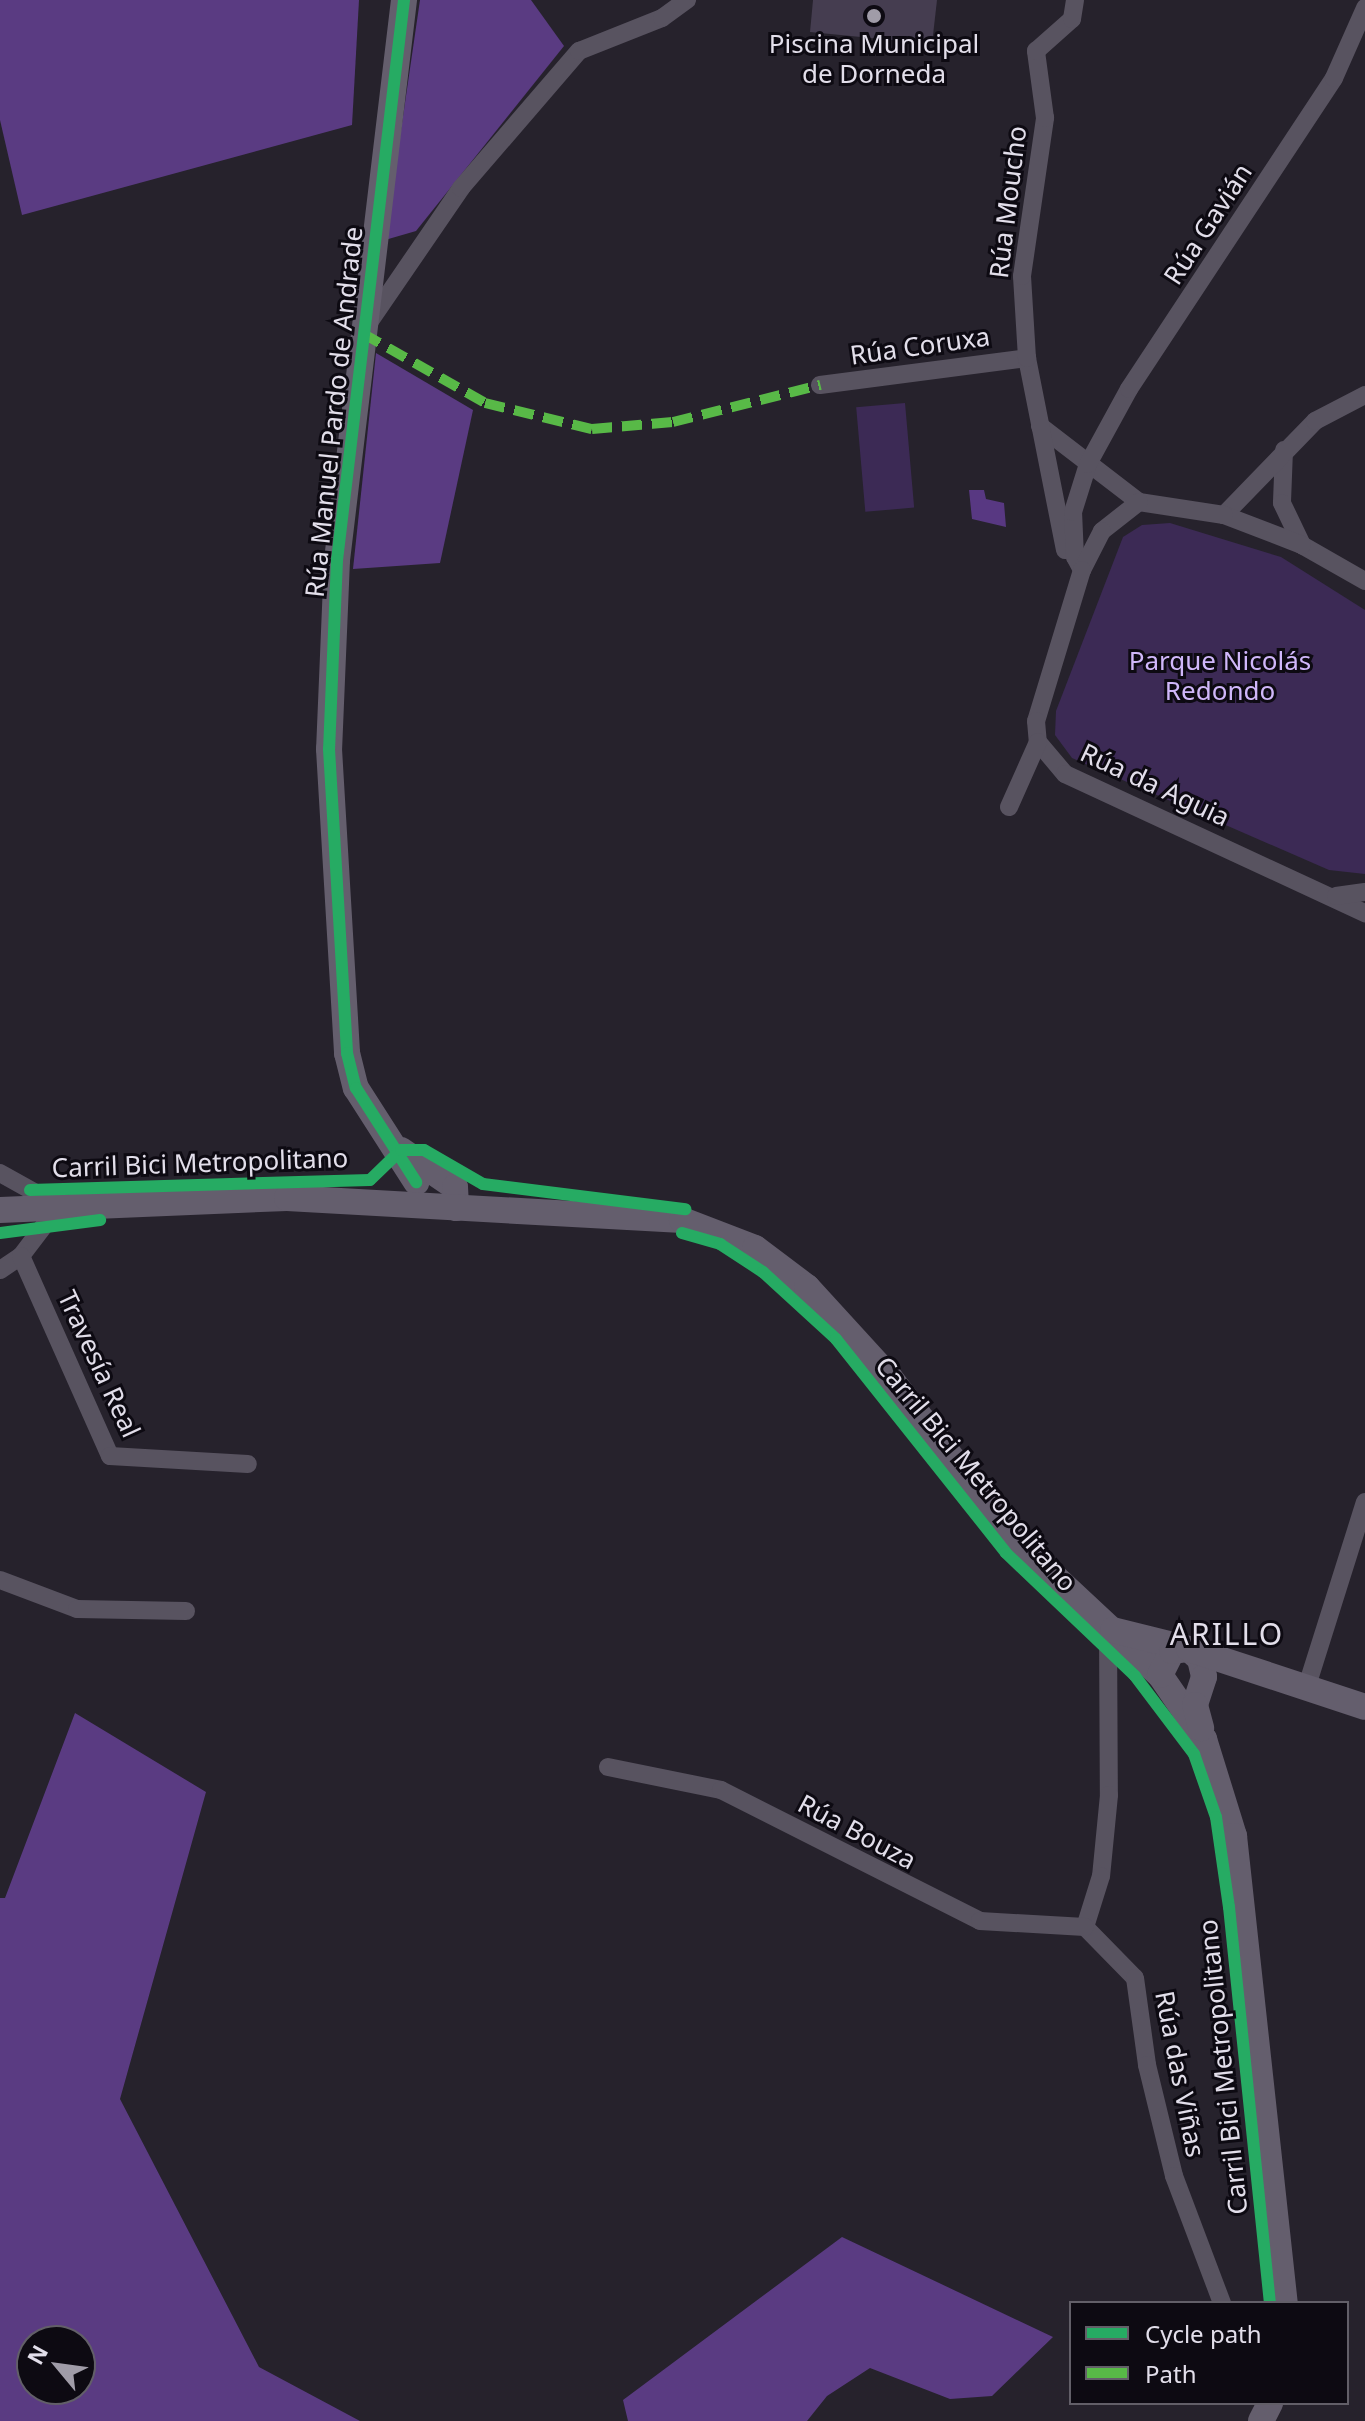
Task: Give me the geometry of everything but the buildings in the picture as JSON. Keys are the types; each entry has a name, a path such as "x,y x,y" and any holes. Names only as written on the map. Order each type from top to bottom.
{"main road":[{"name":"Rúa Manuel Pardo de Andrade","path":"404,0 337,560 329,749 347,1053 375,1122 401,1150 442,1175"},
{"name":"Rúa Manuel Pardo de Andrade","path":"401,1150 415,1193"},
{"path":"415,1193 426,1172 442,1175 455,1187 456,1208"},
{"path":"0,1210 415,1193 456,1208 682,1220 755,1248 828,1308 1015,1540 1164,1679 1204,1739"},
{"path":"1108,1629 1189,1649 1365,1707"},
{"path":"1164,1679 1172,1651 1189,1649 1200,1659 1204,1677 1195,1705 1234,1836 1285,2301"},
{"path":"1164,1679 1271,1676"}],"street":[{"path":"362,333 461,188 579,51 662,18 687,0"},
{"name":"Rúa Moucho","path":"1075,0 1072,19 1036,51 1045,118 1022,276 1027,358 1076,592"},
{"name":"Rúa Gavián","path":"1088,464 1129,389 1334,78 1365,8"},
{"name":"Rúa Coruxa","path":"820,385 1027,358"},
{"path":"1224,515 1315,421 1365,395"},
{"path":"1040,426 1139,502 1224,515 1302,545 1365,581"},
{"path":"1284,450 1282,503 1302,545"},
{"path":"1082,570 1075,557 1073,512 1088,464"},
{"path":"1009,807 1038,742 1036,721 1082,570 1102,531 1139,502"},
{"name":"Rúa da Aguia","path":"1038,742 1065,774 1336,896 1365,913"},
{"path":"1336,896 1365,892"},
{"path":"0,1173 59,1206 21,1256 0,1270"},
{"name":"Travesía Real","path":"21,1256 110,1456 129,1462 193,1457 248,1464"},
{"path":"1306,1689 1365,1502"},
{"path":"0,1580 77,1609 186,1611"},
{"path":"1085,1927 1101,1876 1109,1795 1108,1629"},
{"name":"Rúa Bouza","path":"608,1767 721,1790 980,1921 1085,1927"},
{"name":"Rúa das Viñas","path":"1085,1927 1135,1978 1147,2065 1174,2176 1221,2301"}],"green space":[{"path":"905,403 914,508 865,512 856,407"},
{"name":"Parque Nicolás Redondo","path":"1170,523 1281,557 1365,610 1365,874 1329,870 1072,758 1055,735 1056,711 1123,537 1142,525"}],"shaded area":[{"path":"0,0 359,0 352,125 22,215 0,120"},
{"path":"420,0 531,0 564,46 416,231 385,240"},
{"path":"376,353 473,410 440,563 353,569"},
{"path":"969,490 984,490 986,499 1004,503 1006,527 972,519"},
{"path":"75,1713 206,1792 120,2099 259,2367 360,2421 0,2421 0,1898 5,1898"},
{"path":"842,2237 1053,2337 992,2396 950,2399 870,2368 827,2396 807,2421 628,2421 623,2400"}],"marked path":[{"path":"362,333 485,403 592,429 673,422 820,385"}],"cycle path":[{"path":"404,0 337,560 329,749 347,1053 356,1088 416,1182"},
{"name":"Carril Bici Metropolitano","path":"30,1190 370,1180 401,1150 424,1150 483,1184 685,1209"},
{"path":"0,1233 100,1220"},
{"name":"Carril Bici Metropolitano","path":"682,1233 720,1244 763,1272 836,1339 1006,1553 1135,1676 1194,1754 1216,1817 1229,1907 1270,2301"}],"place":[{"name":"Piscina Municipal de Dorneda","path":"874,16"}],"district":[{"name":"ARILLO","path":"1227,1634"}]}
